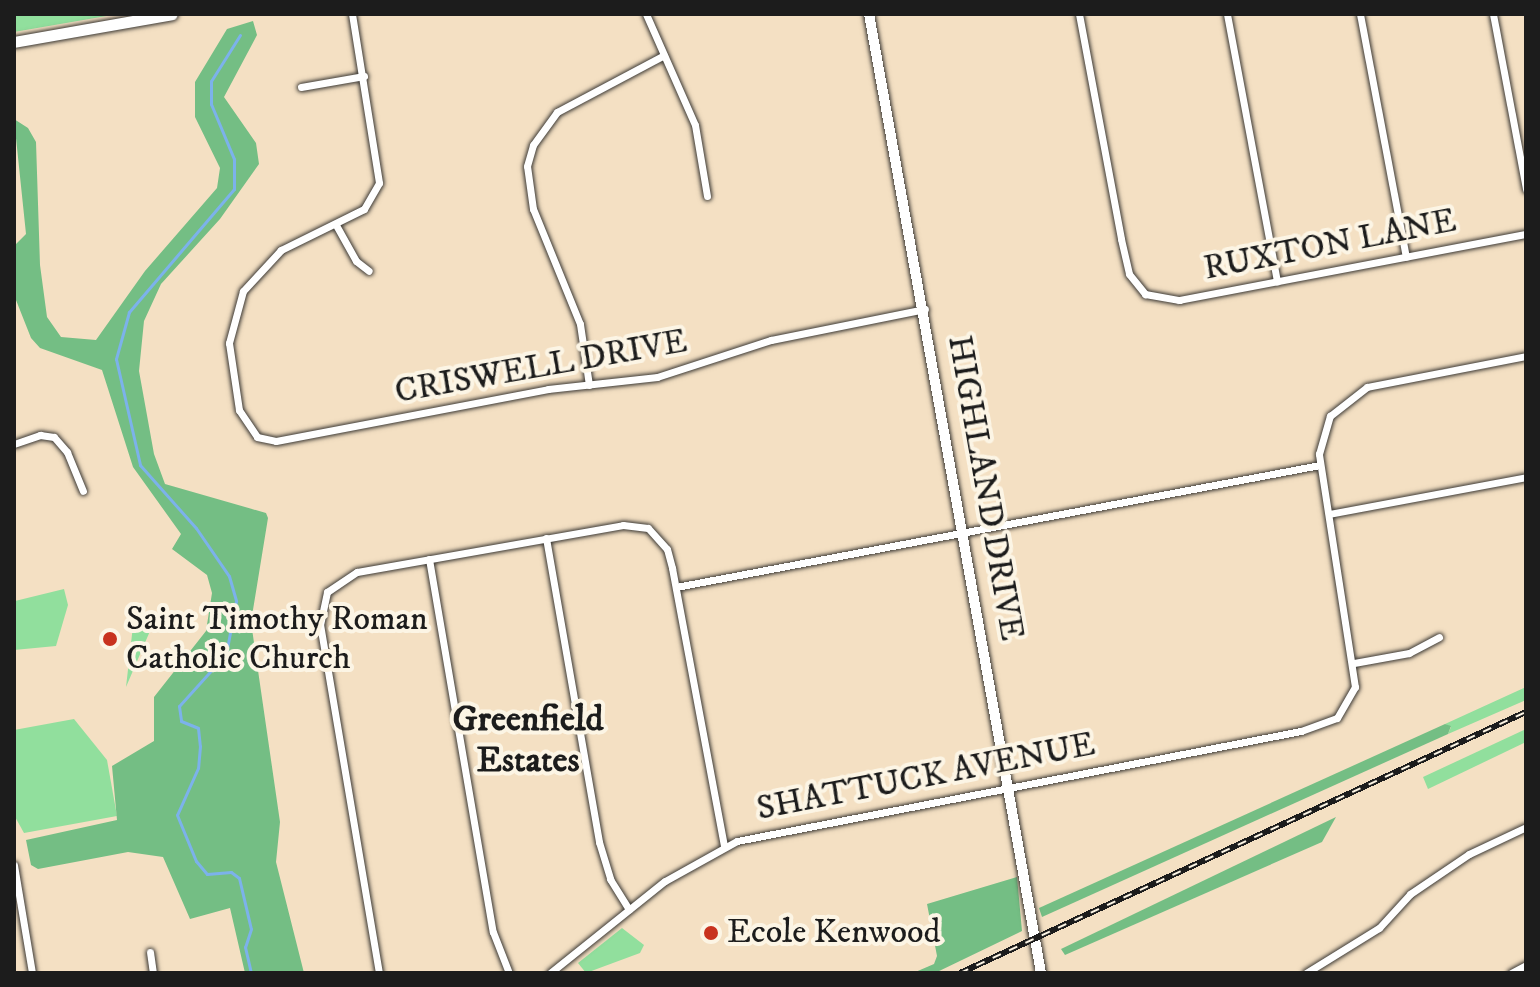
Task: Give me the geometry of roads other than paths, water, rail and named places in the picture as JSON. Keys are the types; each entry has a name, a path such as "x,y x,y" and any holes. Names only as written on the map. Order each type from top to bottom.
{"main road":[{"path":"14,42 172,14"}],"street":[{"path":"352,14 379,183 364,209 336,225 356,261 369,271"},
{"path":"646,14 695,125 707,196"},
{"name":"HIGHLAND DRIVE","path":"869,14 925,309 1041,973"},
{"name":"RUXTON LANE","path":"1079,14 1129,274 1145,294 1179,300 1526,234"},
{"path":"1227,14 1277,281"},
{"path":"1360,14 1406,257"},
{"path":"1493,14 1526,189"},
{"path":"589,385 580,324 533,209 527,166 533,145 557,112 664,55"},
{"path":"301,87 364,76"},
{"name":"CRISWELL DRIVE","path":"336,225 281,250 254,276 238,303 229,343 232,376 242,418 257,437 276,441 589,385 657,377 771,340 925,309"},
{"path":"1439,637 1409,653 1354,663 1320,465 1325,426 1352,394 1382,383 1526,356"},
{"path":"14,444 40,435 54,437 67,452 83,491"},
{"path":"676,587 1320,465"},
{"path":"1329,514 1526,477"},
{"path":"379,973 320,625 327,592 357,572 623,525 654,533 667,549 676,587 724,846"},
{"path":"546,538 599,842 610,879 629,909"},
{"path":"429,559 493,932 509,973"},
{"name":"SHATTUCK AVENUE","path":"550,973 629,909 724,846 783,828 1325,725 1345,710 1355,687 1354,663"},
{"path":"1306,973 1359,943 1410,894 1469,854 1526,827"},
{"path":"14,865 16,892 32,973"},
{"path":"150,952 153,973"}],"waterway":[{"path":"240,35 211,81 211,104 234,159 234,189 129,312 116,359 140,465 196,528 229,576 236,601 226,654 179,706 181,721 198,728 200,746 198,768 177,815 196,861 207,874 231,872 239,878 251,929 245,947 251,973"}],"railway":[{"path":"960,973 1526,712"}],"place":[{"name":"Saint Timothy Roman Catholic Church","path":"110,639"},
{"name":"Ecole Kenwood","path":"711,933"}],"district":[{"name":"Greenfield Estates","path":"528,740"}]}
